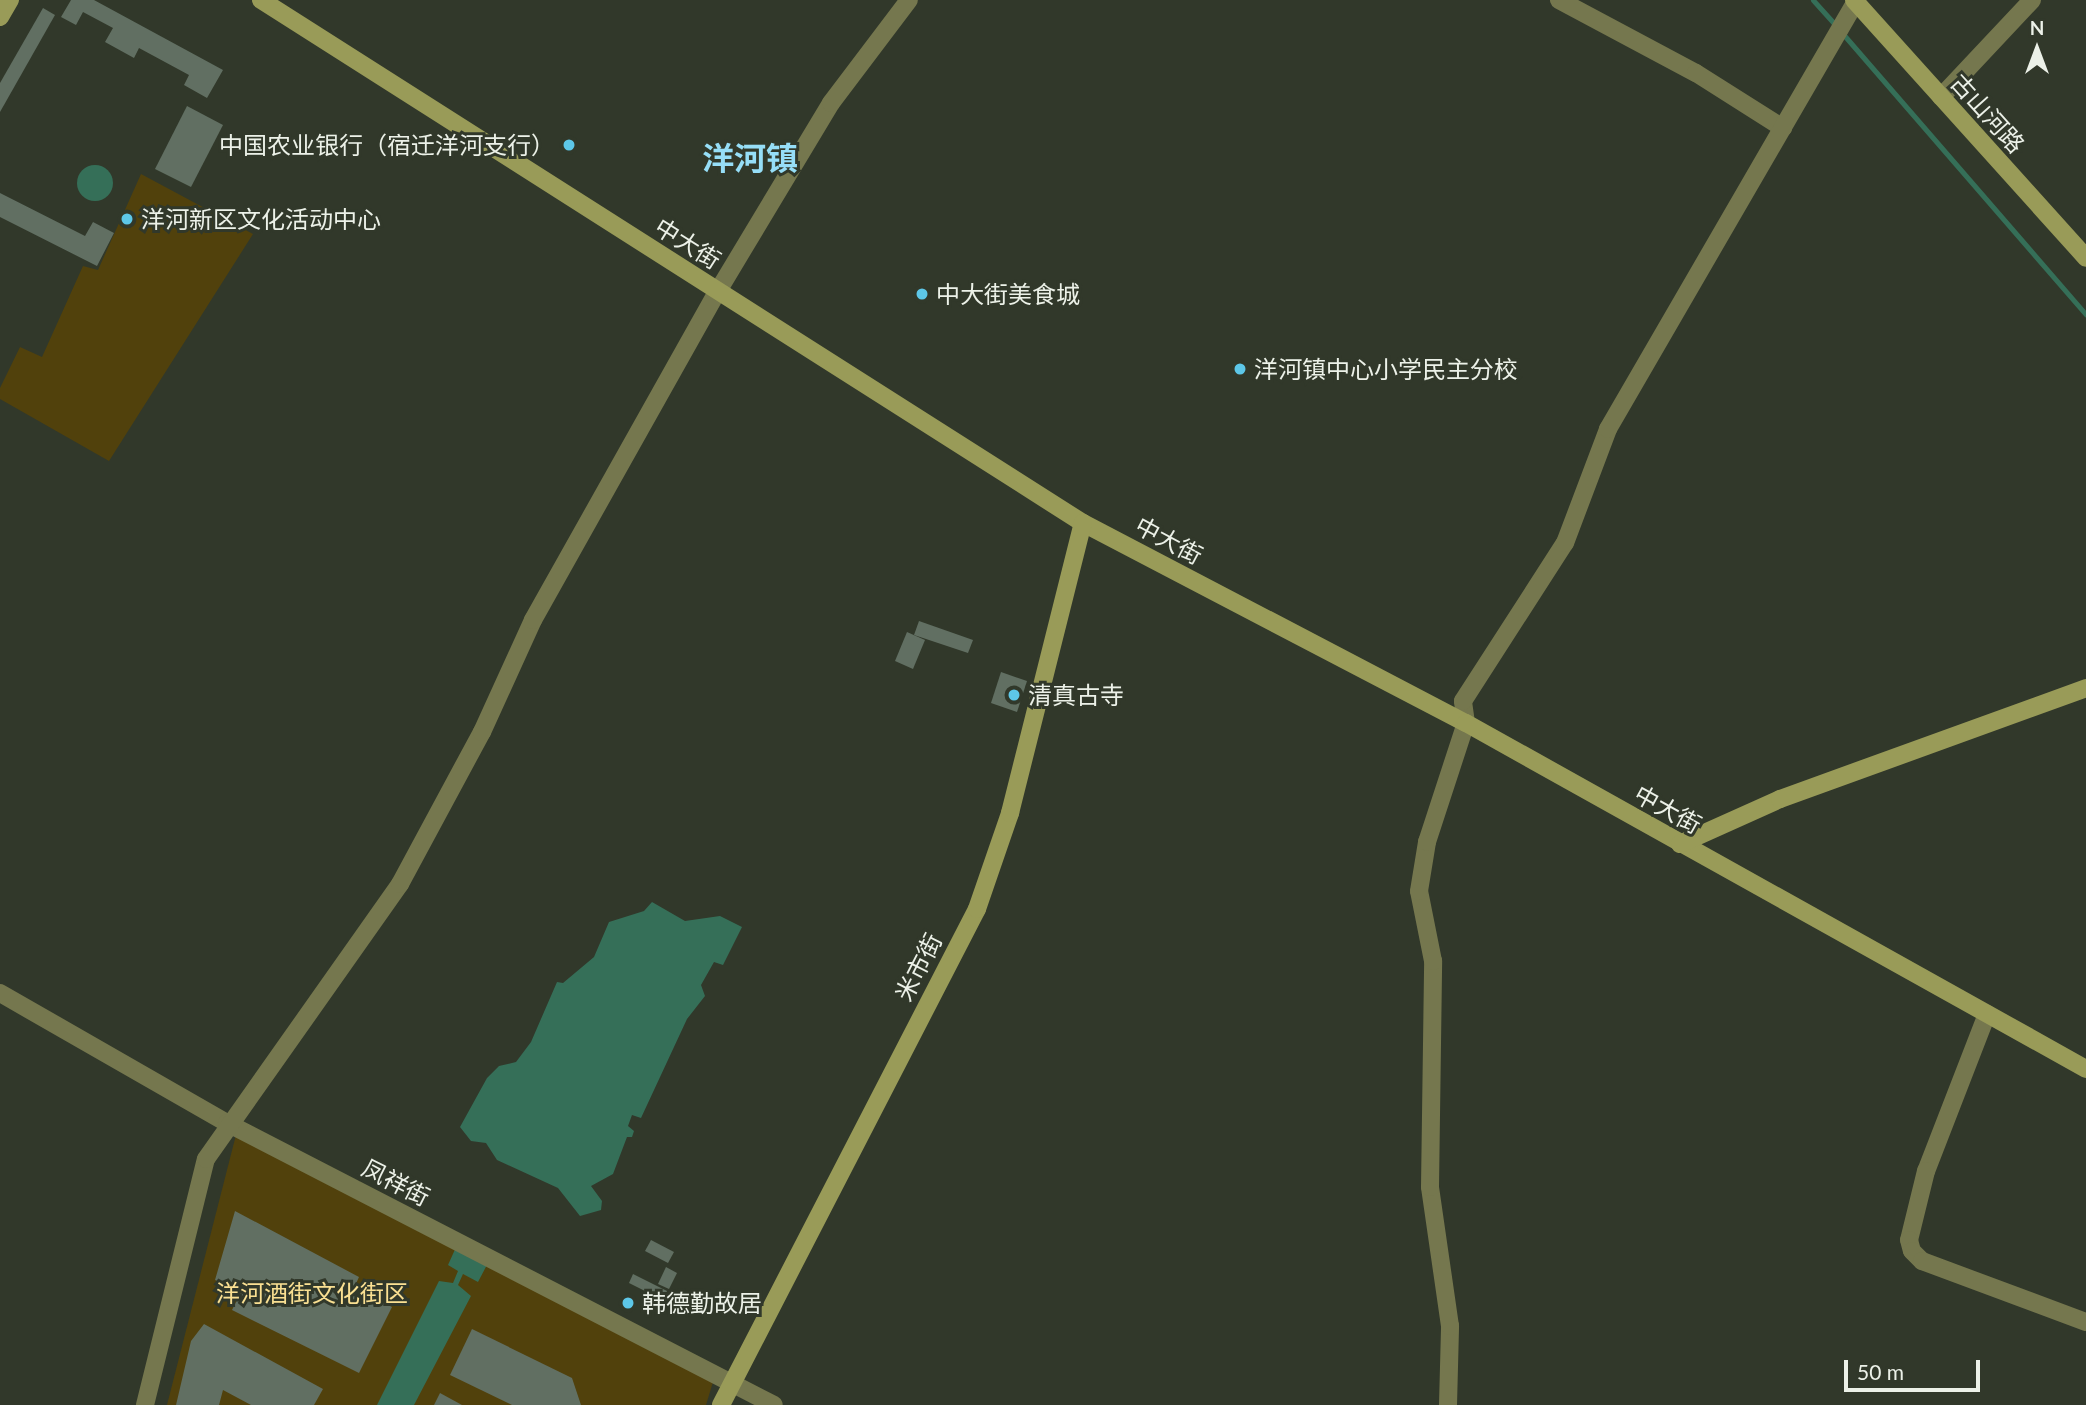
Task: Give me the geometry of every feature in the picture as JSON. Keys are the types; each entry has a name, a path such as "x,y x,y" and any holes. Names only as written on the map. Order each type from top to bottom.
{"street":[{"path":"0,17 10,0"},
{"name":"中大街","path":"261,0 1083,523 1466,723 2086,1069"},
{"path":"145,1405 206,1159 227,1123 400,884 482,732 533,620 718,291 831,103 909,0"},
{"path":"1559,0 1696,73 1783,128"},
{"path":"1941,97 2032,0"},
{"path":"1448,1405 1450,1326 1430,1187 1433,961 1419,891 1427,842 1466,723 1464,701 1565,543 1608,429 1855,1"},
{"name":"古山河路","path":"1855,1 2086,258"},
{"name":"米市街","path":"721,1405 976,909 1010,813 1083,523"},
{"path":"1680,844 1780,799 2086,688"},
{"name":"凤祥街","path":"0,993 227,1123 774,1405"},
{"path":"1987,1014 1926,1171 1909,1240 1912,1251 1922,1261 2086,1322"}],"green space":[{"path":"141,174 253,234 109,461 0,399 0,388 20,347 42,357 83,266 98,270"},
{"name":"洋河酒街文化街区","path":"238,1127 716,1372 706,1405 167,1405"}],"shaded area":[{"path":"95,165 107,171 113,183 107,195 95,201 83,195 77,183 83,171"},
{"path":"652,902 685,921 720,916 742,927 723,965 714,962 701,985 705,996 687,1019 641,1118 632,1115 628,1126 634,1131 632,1137 627,1137 613,1174 591,1186 602,1201 601,1210 580,1216 558,1188 497,1160 486,1143 471,1141 460,1127 487,1078 499,1066 516,1062 531,1042 557,982 563,983 594,957 609,922 644,911"},
{"path":"457,1245 489,1261 478,1282 463,1274 458,1285 471,1296 414,1405 377,1405 439,1281 453,1283 458,1271 448,1265"}],"building":[{"path":"71,0 94,0 223,70 207,98 184,85 189,75 139,48 134,58 105,42 113,28 83,12 76,25 61,17"},
{"path":"43,8 55,15 0,112 0,83"},
{"path":"187,106 223,125 191,187 155,169"},
{"path":"0,193 85,236 93,222 114,233 97,266 0,217"},
{"path":"919,621 973,640 968,653 914,635"},
{"path":"907,632 925,640 913,669 895,661"},
{"path":"1001,672 1027,681 1017,712 991,703"},
{"path":"235,1211 359,1277 354,1288 392,1307 359,1373 232,1310 241,1292 215,1280"},
{"path":"651,1240 674,1252 668,1263 645,1251"},
{"path":"666,1267 677,1273 669,1289 658,1284"},
{"path":"633,1274 667,1291 663,1300 629,1283"},
{"path":"204,1324 323,1389 314,1405 251,1405 223,1390 219,1405 176,1405 191,1341"},
{"path":"472,1329 572,1378 581,1405 512,1405 450,1375"},
{"path":"440,1393 462,1405 434,1405"}],"waterway":[{"path":"1813,0 1837,27"},
{"path":"1843,34 2086,315"}],"place":[{"name":"中国农业银行（宿迁洋河支行）","path":"569,145"},
{"name":"洋河新区文化活动中心","path":"127,219"},
{"name":"中大街美食城","path":"922,294"},
{"name":"洋河镇中心小学民主分校","path":"1240,369"},
{"name":"清真古寺","path":"1014,695"},
{"name":"韩德勤故居","path":"628,1303"}],"district":[{"name":"洋河镇","path":"750,158"}]}
